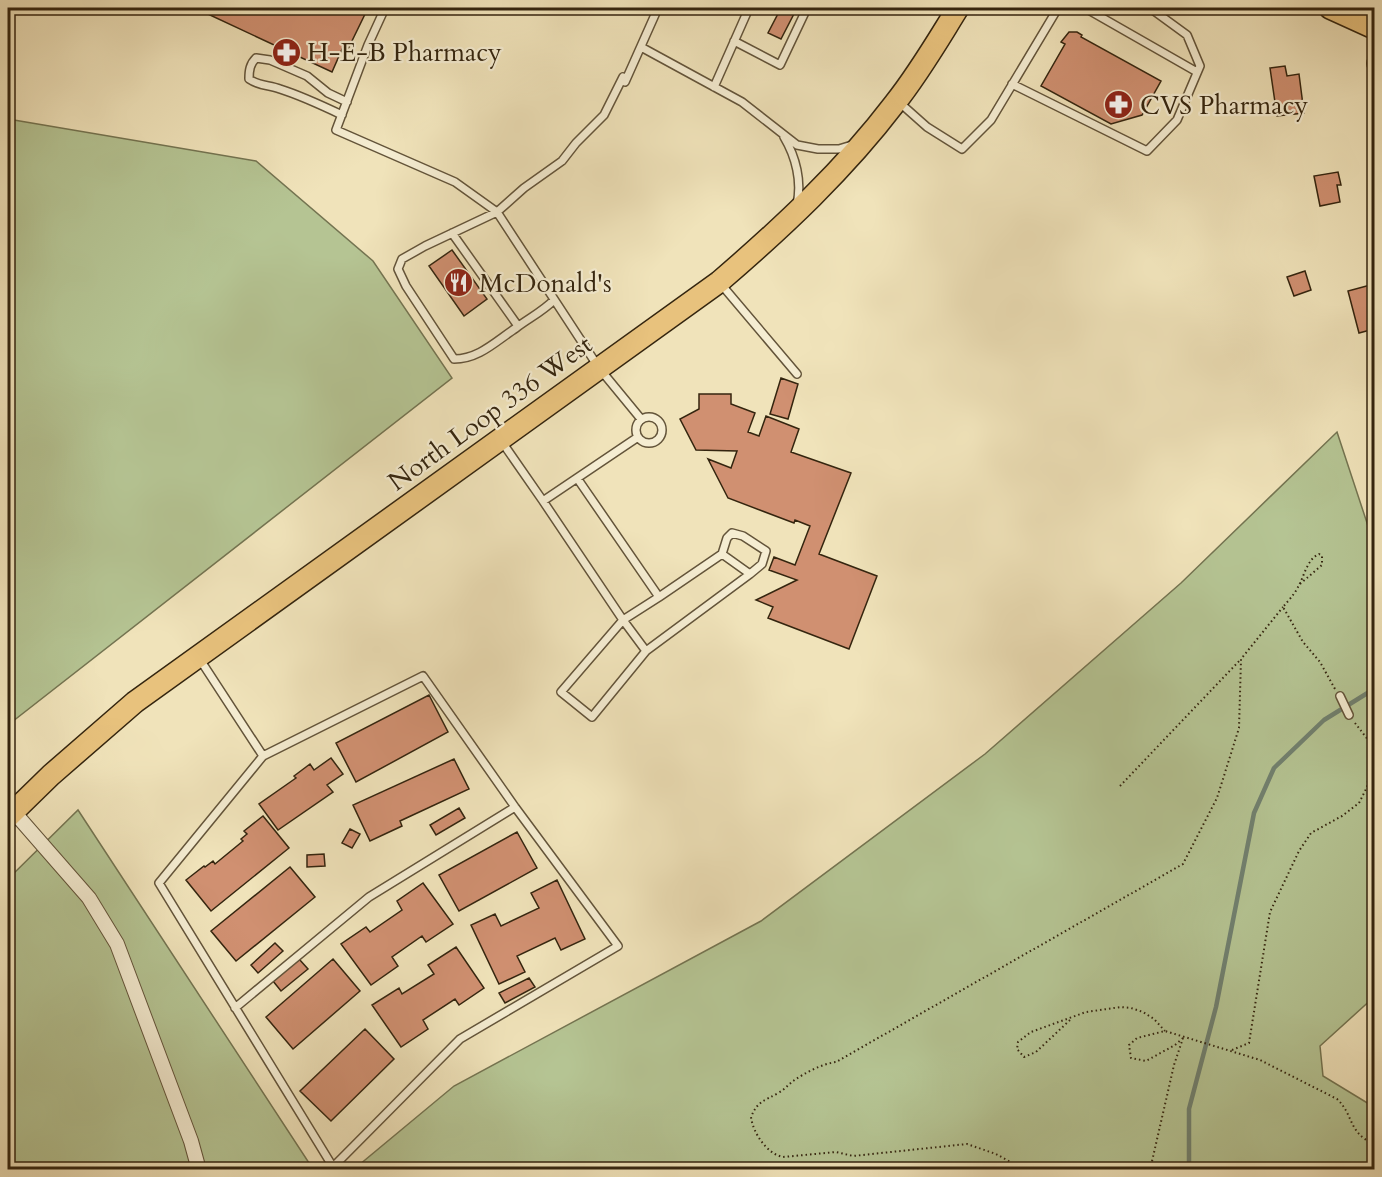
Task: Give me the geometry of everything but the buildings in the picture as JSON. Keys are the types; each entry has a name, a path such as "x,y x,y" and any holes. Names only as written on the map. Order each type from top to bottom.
{"main road":[{"name":"North Loop 336 West","path":"10,814 135,702 719,282 793,216 863,142 897,101 958,8"},
{"path":"1330,8 1374,28"}],"street":[{"path":"10,814 89,898 117,944 191,1141 199,1170"}],"lane":[{"path":"385,8 368,45 336,130 455,182 496,212 598,368 641,419"},
{"path":"554,300 539,314 490,347 466,359 454,359 406,286 398,269 402,260 496,212 524,188 562,161 604,115 623,77 625,82 658,8"},
{"path":"714,87 749,8"},
{"path":"734,41 780,65 807,8"},
{"path":"897,101 927,127 962,149 991,120 1058,8"},
{"path":"1085,8 1197,72"},
{"path":"1012,84 1147,151 1177,120 1200,66 1187,35 1150,8"},
{"path":"641,47 742,102 797,145 818,149 838,149 863,142"},
{"path":"342,115 313,100 276,87 258,85 249,79 252,62 256,58 270,60 307,76 322,89 347,102"},
{"path":"783,135 791,149 797,173 798,201 793,216"},
{"path":"452,233 488,287 518,326"},
{"path":"719,282 797,374"},
{"path":"651,417 660,422 662,432 656,441 646,443 638,437 636,427 641,419 651,417"},
{"path":"543,501 638,437"},
{"path":"500,440 646,651"},
{"path":"577,478 659,597"},
{"path":"732,533 743,536 766,551 762,564 750,574 646,651 592,717 561,692 623,620 722,554 727,538 732,533"},
{"path":"722,554 750,574"},
{"path":"198,656 263,756"},
{"path":"423,676 515,807 618,946 460,1040 333,1167 159,883 263,756 423,676"},
{"path":"1340,696 1349,715"},
{"path":"235,1008 369,897 515,807"}],"path":[{"path":"1120,786 1241,659 1300,584 1314,556 1319,554 1322,556 1322,565 1300,584"},
{"path":"1282,608 1303,642 1320,662 1340,696"},
{"path":"1025,1170 996,1154 967,1144 853,1155 836,1152 783,1157 771,1153 756,1132 751,1117 755,1108 763,1101 778,1094 793,1082 826,1064 836,1062 1183,864 1217,798 1239,728 1241,659"},
{"path":"1232,1050 1249,1043 1270,912 1299,852 1311,833 1342,816 1359,803 1367,787 1370,767 1369,741 1349,715"},
{"path":"1070,1020 1036,1052 1024,1057 1017,1049 1018,1042 1031,1032 1070,1020 1086,1012 1120,1007 1131,1008 1149,1015 1165,1031 1260,1060 1337,1099 1343,1105 1354,1130 1374,1144"},
{"path":"1165,1031 1137,1038 1129,1045 1131,1058 1146,1061 1185,1038"},
{"path":"1150,1170 1174,1065 1185,1038"},
{"path":"1084,1170 1132,1170"}],"green space":[{"path":"8,119 256,161 373,261 452,378 8,725"},
{"path":"1337,432 1374,544 1374,997 1320,1046 1323,1076 1374,1107 1374,1169 353,1170 454,1086 761,921 985,754 1181,583"},
{"path":"78,810 313,1169 8,1170 8,879"}],"waterway":[{"path":"1189,1170 1189,1109 1216,1007 1254,813 1274,768 1324,720 1374,689"}],"place":[{"name":"H-E-B Pharmacy","path":"286,52"},
{"name":"CVS Pharmacy","path":"1119,105"},
{"name":"McDonald's","path":"458,283"}]}
